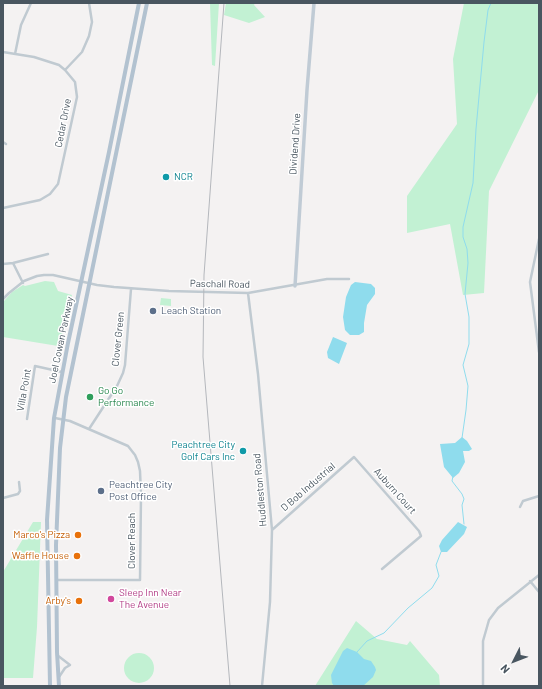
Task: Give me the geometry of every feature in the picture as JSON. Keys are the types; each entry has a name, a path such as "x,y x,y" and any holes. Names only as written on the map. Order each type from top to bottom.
{"main road":[{"name":"Joel Cowan Parkway","path":"50,686 48,520 54,418 62,372 139,3"},
{"name":"Joel Cowan Parkway","path":"59,686 57,655 57,520 60,448 63,419 89,283 147,3"}],"street":[{"path":"15,54 21,25 31,3"},
{"path":"3,52 50,61 65,70 82,52 89,36 92,22 89,3"},
{"name":"Dividend Drive","path":"295,286 314,3"},
{"name":"Cedar Drive","path":"3,208 40,200 50,194 58,184 77,97 74,82 65,70"},
{"path":"539,239 530,282 539,350"},
{"path":"3,264 13,264 48,254"},
{"path":"13,264 23,282"},
{"name":"Paschall Road","path":"3,299 8,293 23,282 37,276 47,275 131,289 248,293 295,286 327,279 349,279"},
{"name":"Clover Green","path":"89,429 117,386 123,373 125,365 131,289"},
{"name":"Huddleston Road","path":"248,293 258,374 272,530 270,602 262,686"},
{"name":"Villa Point","path":"28,419 35,366 62,372"},
{"name":"Clover Reach","path":"54,418 68,420 124,444 132,451 138,462 141,495 140,580 57,580"},
{"name":"D Bob Industrial","path":"272,530 354,457"},
{"name":"Auburn Court","path":"354,457 420,531 421,536 382,569"},
{"path":"3,498 18,494 20,491 19,482"},
{"path":"520,506 523,501 539,496"},
{"path":"483,686 483,641 489,620 498,608 539,575"},
{"path":"530,581 539,592"},
{"path":"57,655 70,665 65,668 59,678"}],"green space":[{"path":"210,3 219,3 215,66 212,65"},
{"path":"226,3 255,3 254,5 265,17 249,23 224,15"},
{"path":"464,3 539,3 539,90 489,191 484,293 463,295 450,224 407,233 407,196 457,124 453,59"},
{"path":"45,281 54,282 58,291 72,295 66,323 58,346 3,337 4,301 12,292 23,285 25,286"},
{"path":"161,298 171,299 171,306 160,305"},
{"path":"33,522 41,522 37,627 33,678 3,678 3,572"},
{"path":"356,621 377,639 407,645 410,641 439,675 440,686 315,686"},
{"path":"139,653 150,657 154,668 150,679 139,683 128,679 124,668 128,657"}],"water":[{"path":"355,282 371,284 375,288 375,294 367,305 364,332 359,335 350,335 345,330 343,317 346,297 351,285"},
{"path":"333,337 347,343 339,364 328,358 327,352"},
{"path":"462,437 467,441 472,449 469,451 463,451 465,462 459,473 453,478 444,467 440,444 455,443"},
{"path":"458,522 467,527 464,534 447,552 441,552 439,546 442,540"},
{"path":"347,648 357,652 364,659 371,661 375,667 376,670 373,677 363,686 334,686 332,683 331,675 343,651"}],"waterway":[{"path":"462,438 468,386 463,365 469,344 469,317 465,294 468,263 467,249 463,237 463,227 473,183 476,129 484,42 488,10 491,3"},
{"path":"453,476 452,481 464,499 462,505 464,524"},
{"path":"357,652 367,641 384,633 408,608 432,588 439,576 436,565 441,552"}],"railway":[{"path":"224,3 204,275 203,357 230,686"}],"place":[{"name":"NCR","path":"166,177"},
{"name":"Leach Station","path":"153,311"},
{"name":"Go Go Performance","path":"90,397"},
{"name":"Peachtree City Golf Cars Inc","path":"243,451"},
{"name":"Peachtree City Post Office","path":"101,491"},
{"name":"Marco's Pizza","path":"78,535"},
{"name":"Waffle House","path":"77,556"},
{"name":"Sleep Inn Near The Avenue","path":"111,599"},
{"name":"Arby's","path":"79,601"}]}
